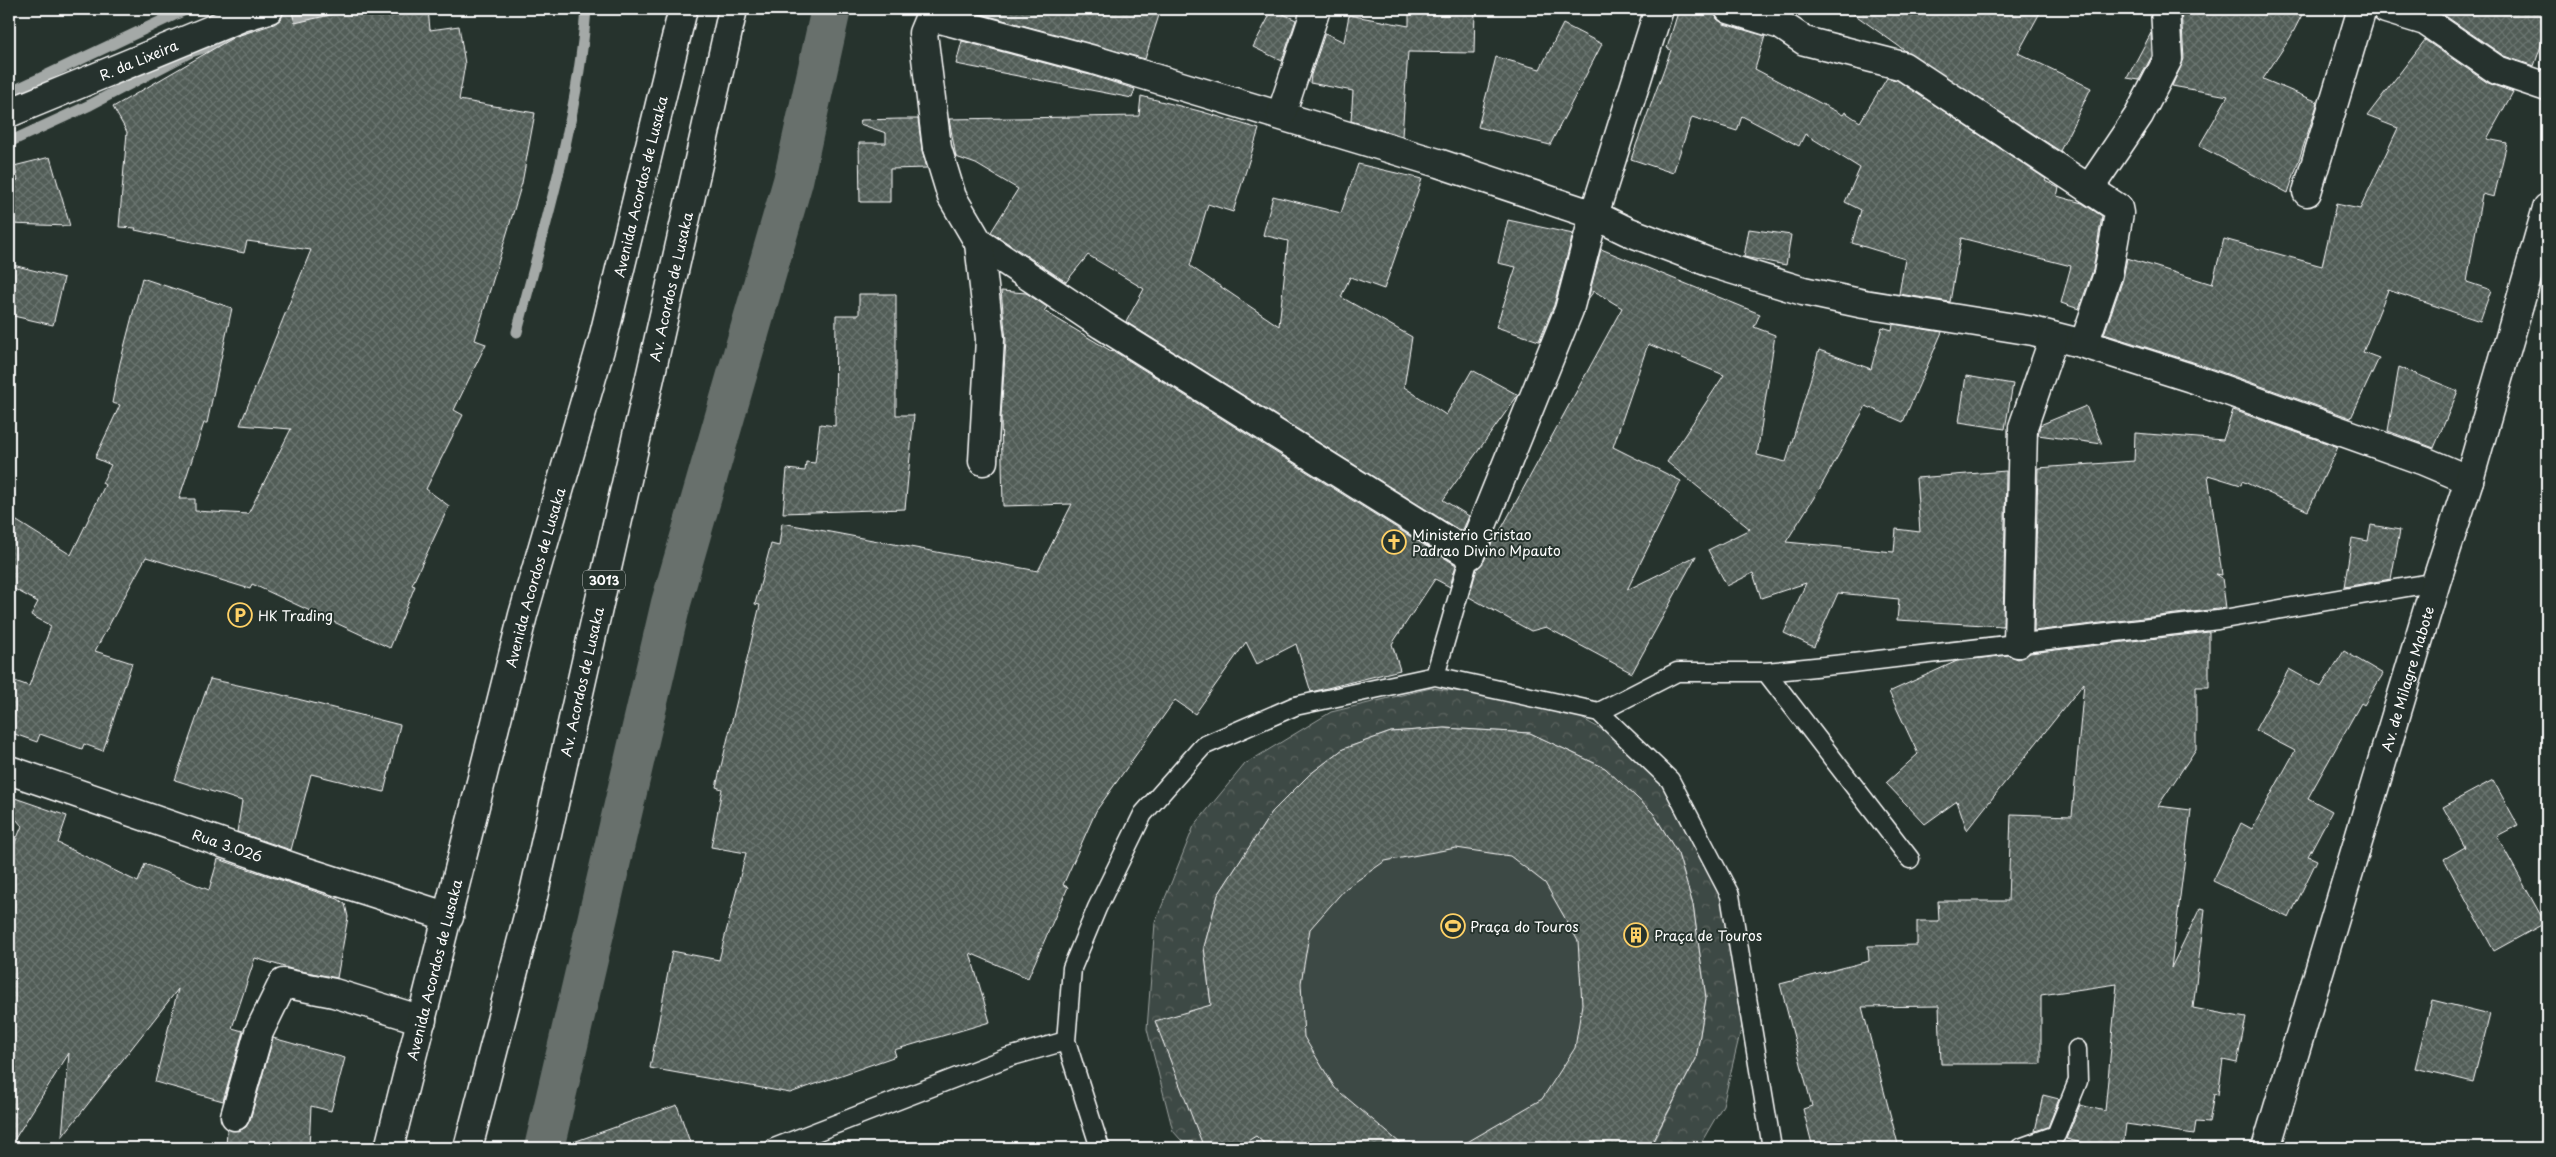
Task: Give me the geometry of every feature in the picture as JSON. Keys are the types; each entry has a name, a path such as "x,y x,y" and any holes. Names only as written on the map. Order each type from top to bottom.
{"street":[{"name":"R. da Lixeira","path":"9,113 242,17 269,9"},
{"name":"Avenida Acordos de Lusaka","path":"389,1148 449,917 523,615 603,339 683,9"},
{"name":"Av. Acordos de Lusaka","path":"468,1148 533,897 733,9"},
{"path":"1281,115 1316,9"},
{"path":"979,243 1102,325 1470,555 1568,310 1594,215 1659,9"},
{"path":"1729,9 1781,25 1805,41 1903,66 2118,208 2120,213 2108,274 2084,344"},
{"path":"2089,189 2139,115 2168,59 2165,9"},
{"path":"2307,192 2362,9"},
{"path":"2386,9 2425,21 2497,70 2547,87"},
{"path":"983,461 990,339 979,243 952,197 937,148 923,33 928,21 934,19 1094,60 1438,163 1594,215 1627,231 1711,263 1803,291 1864,304 2033,331 2084,344 2191,378 2424,461 2469,480"},
{"name":"Av. de Milagre Mabote","path":"2274,1146 2436,582 2469,480 2547,208"},
{"path":"2018,644 2023,428 2054,337"},
{"name":"Rua 3.026","path":"9,770 298,869 449,917"},
{"path":"235,1116 258,1032 283,983 334,993 422,1020"}],"lane":[{"path":"1436,676 1470,555"},
{"path":"1599,712 1677,672 1766,672 2018,644 2218,620 2436,582"},
{"path":"1766,672 1910,859"},
{"path":"1100,1148 1066,1041 1072,968 1097,908 1142,814 1203,746 1295,706 1436,676 1599,712 1670,780 1730,895 1772,1148"},
{"path":"774,1148 1009,1057 1066,1041"},
{"path":"2020,1148 2056,1135 2078,1081 2077,1049"}],"green space":[{"name":"Praça do Touros","path":"1431,688 1554,703 1637,749 1707,834 1738,945 1742,1025 1723,1105 1698,1148 1188,1148 1173,1131 1147,1029 1155,923 1194,826 1245,764 1331,712"},
{"name":"Praça do Touros","path":"1444,728 1530,733 1605,768 1653,813 1678,854 1693,905 1706,998 1696,1059 1652,1144 1647,1148 1269,1148 1256,1136 1211,1005 1204,947 1218,895 1272,812 1309,775 1343,749 1391,732"}],"building":[{"path":"284,9 291,9 295,23 356,9 428,9 430,30 459,26 465,64 459,100 535,113 522,183 475,340 486,344 454,410 463,415 426,489 449,506 412,585 415,586 390,648 252,584 250,589 146,557 95,651 132,663 103,751 84,744 82,749 40,734 37,742 9,732 9,679 29,686 51,626 31,615 38,602 9,586 9,516 71,555 105,485 102,483 111,465 95,458 120,405 112,403 120,363 142,278 232,308 207,423 204,423 179,499 195,499 195,511 248,514 291,429 240,425 311,250 247,241 244,253 135,230 136,228 119,227 127,132 113,107 234,37 274,24 281,19"},
{"path":"971,9 1161,9 1145,59 970,11"},
{"path":"1273,9 1296,20 1282,61 1253,47"},
{"path":"1409,9 1475,9 1474,53 1408,52 1402,136 1351,121 1353,91 1310,83 1325,33 1344,42 1349,15 1409,26"},
{"path":"1679,9 1714,9 1717,19 1724,24 1765,36 1755,69 1843,115 1845,112 1860,122 1887,78 1897,80 2046,179 2045,181 2059,188 2057,196 2082,203 2102,216 2093,270 2079,309 2061,303 2071,266 1961,238 1950,302 1899,294 1905,259 1852,243 1861,210 1845,202 1860,168 1805,134 1799,146 1742,116 1737,131 1692,117 1673,173 1631,159 1671,50 1667,48"},
{"path":"1847,9 2042,9 2018,53 2091,88 2060,151 1904,50"},
{"path":"2181,9 2305,9 2290,38 2263,79 2318,102 2288,193 2199,146 2228,96 2172,86 2184,59"},
{"path":"2448,9 2547,9 2547,29 2534,66 2504,56 2444,15"},
{"path":"1563,24 1602,44 1550,145 1478,127 1496,57 1540,69"},
{"path":"2151,33 2152,56 2139,80 2127,78"},
{"path":"2425,40 2488,83 2513,92 2487,139 2507,143 2494,197 2482,194 2467,282 2491,290 2480,321 2388,290 2363,352 2379,358 2351,418 2196,363 2104,334 2123,279 2127,258 2212,284 2224,239 2322,266 2336,204 2360,209 2398,128 2367,116"},
{"path":"962,41 1135,89 1132,98 956,64"},
{"path":"1141,96 1259,129 1233,212 1208,204 1190,266 1279,326 1288,241 1263,235 1273,196 1341,213 1358,164 1422,179 1384,289 1350,277 1341,297 1412,337 1404,387 1446,415 1472,370 1518,395 1443,500 1469,516 1462,532 1126,322 1144,289 1088,255 1066,282 991,232 1018,189 976,164 956,157 949,119 1139,116"},
{"path":"918,119 922,150 927,168 890,169 890,202 860,202 859,143 886,143 886,133 860,124 861,120"},
{"path":"50,157 70,226 9,224 9,183 18,180 14,166"},
{"path":"1508,220 1573,234 1554,305 1539,341 1496,327 1516,267 1498,263"},
{"path":"1749,229 1791,235 1786,265 1744,257"},
{"path":"1601,249 1760,314 1754,327 1775,335 1757,455 1786,462 1819,350 1871,369 1882,327 1892,330 1893,324 1942,332 1903,422 1866,406 1820,488 1786,542 1894,552 1896,529 1920,532 1916,478 2006,471 2003,626 1897,620 1899,599 1838,593 1814,647 1784,633 1806,583 1761,598 1753,573 1727,586 1708,550 1750,529 1667,462 1724,375 1648,344 1613,447 1681,481 1627,590 1696,556 1632,673 1546,627 1531,631 1469,597 1477,568 1484,561 1496,533 1498,535 1622,308 1594,291 1588,299"},
{"path":"9,264 64,278 53,325 9,315"},
{"path":"1001,291 1026,293 1047,307 1044,311 1112,350 1456,565 1450,587 1435,579 1392,644 1400,670 1311,692 1296,644 1257,664 1246,642 1195,714 1175,700 1096,811 1063,885 1068,887 1028,978 970,953 990,1022 894,1050 896,1056 790,1093 650,1068 672,951 719,960 746,853 711,847 722,789 716,787 760,605 755,604 771,544 779,546 782,523 1038,571 1072,504 1003,506 1001,416 1006,340"},
{"path":"859,294 896,294 896,415 914,415 905,509 783,513 787,469 805,471 806,462 815,463 820,424 835,426 836,315 859,315"},
{"path":"2399,367 2458,391 2434,448 2388,431"},
{"path":"1966,376 2013,384 2005,429 1959,422"},
{"path":"2086,406 2102,444 2038,435 2040,425"},
{"path":"2233,410 2338,447 2308,511 2242,481 2241,485 2208,475 2222,575 2216,574 2222,578 2226,608 2034,631 2038,468 2134,461 2135,433 2223,440"},
{"path":"2371,525 2400,530 2391,579 2344,587 2352,538 2368,541"},
{"path":"2209,632 2209,687 2196,687 2196,749 2158,806 2191,810 2171,968 2200,908 2205,909 2193,1008 2246,1018 2237,1063 2223,1060 2218,1095 2214,1094 2209,1123 2196,1122 2194,1134 2126,1124 2123,1148 2102,1148 2066,1139 2080,1105 2105,1111 2117,984 2041,995 2041,1064 1941,1064 1939,1006 1862,1007 1899,1148 1813,1148 1803,1109 1812,1106 1780,984 1869,961 1868,946 1917,945 1917,921 1939,921 1938,901 2008,901 2011,814 2072,816 2084,683 1967,830 1957,801 1925,824 1886,783 1918,754 1889,692 1957,661 2009,655 2018,659 2030,653"},
{"path":"2344,651 2383,674 2364,705 2361,703 2308,798 2332,811 2308,856 2317,860 2289,918 2213,881 2241,823 2252,829 2295,751 2255,730 2289,669 2321,687"},
{"path":"210,679 400,725 384,792 311,774 291,850 237,832 242,801 175,780"},
{"name":"Praça do Touros","path":"1444,728 1530,733 1605,768 1653,813 1678,854 1693,905 1706,998 1696,1059 1649,1148 1457,1148 1542,1099 1575,1048 1582,1004 1578,941 1545,883 1510,856 1456,848 1385,861 1345,889 1310,929 1301,983 1304,1037 1335,1088 1406,1148 1269,1148 1256,1136 1236,1148 1204,1148 1155,1021 1211,1005 1204,947 1218,895 1272,812 1309,775 1343,749 1391,732"},
{"path":"2493,780 2518,825 2497,836 2545,923 2494,951 2444,859 2465,847 2443,807"},
{"path":"9,796 67,816 58,843 138,882 145,864 209,890 218,859 338,899 345,904 348,917 337,978 291,969 255,958 232,1028 243,1031 223,1101 155,1082 178,989 62,1137 69,1053 9,1148 9,857 22,826 9,811"},
{"path":"2432,1000 2490,1014 2473,1082 2415,1068"},
{"path":"273,1038 345,1058 331,1111 311,1106 309,1148 226,1148 227,1129 239,1131 246,1127 250,1120"},
{"path":"2043,1095 2059,1099 2048,1127 2035,1131"},
{"path":"677,1105 692,1148 569,1148 568,1144"}],"waterway":[{"path":"9,93 187,9"},
{"path":"280,23 333,9"},
{"path":"517,332 549,212 568,131 576,91 586,9"},
{"path":"544,1148 671,603 793,181 831,9"},
{"path":"9,142 90,105 191,52 248,33"}],"place":[{"name":"Ministerio Cristao Padrao Divino Mpauto","path":"1394,542"},
{"name":"HK Trading","path":"240,615"},
{"name":"Praça do Touros","path":"1453,926"},
{"name":"Praça de Touros","path":"1636,935"}]}
